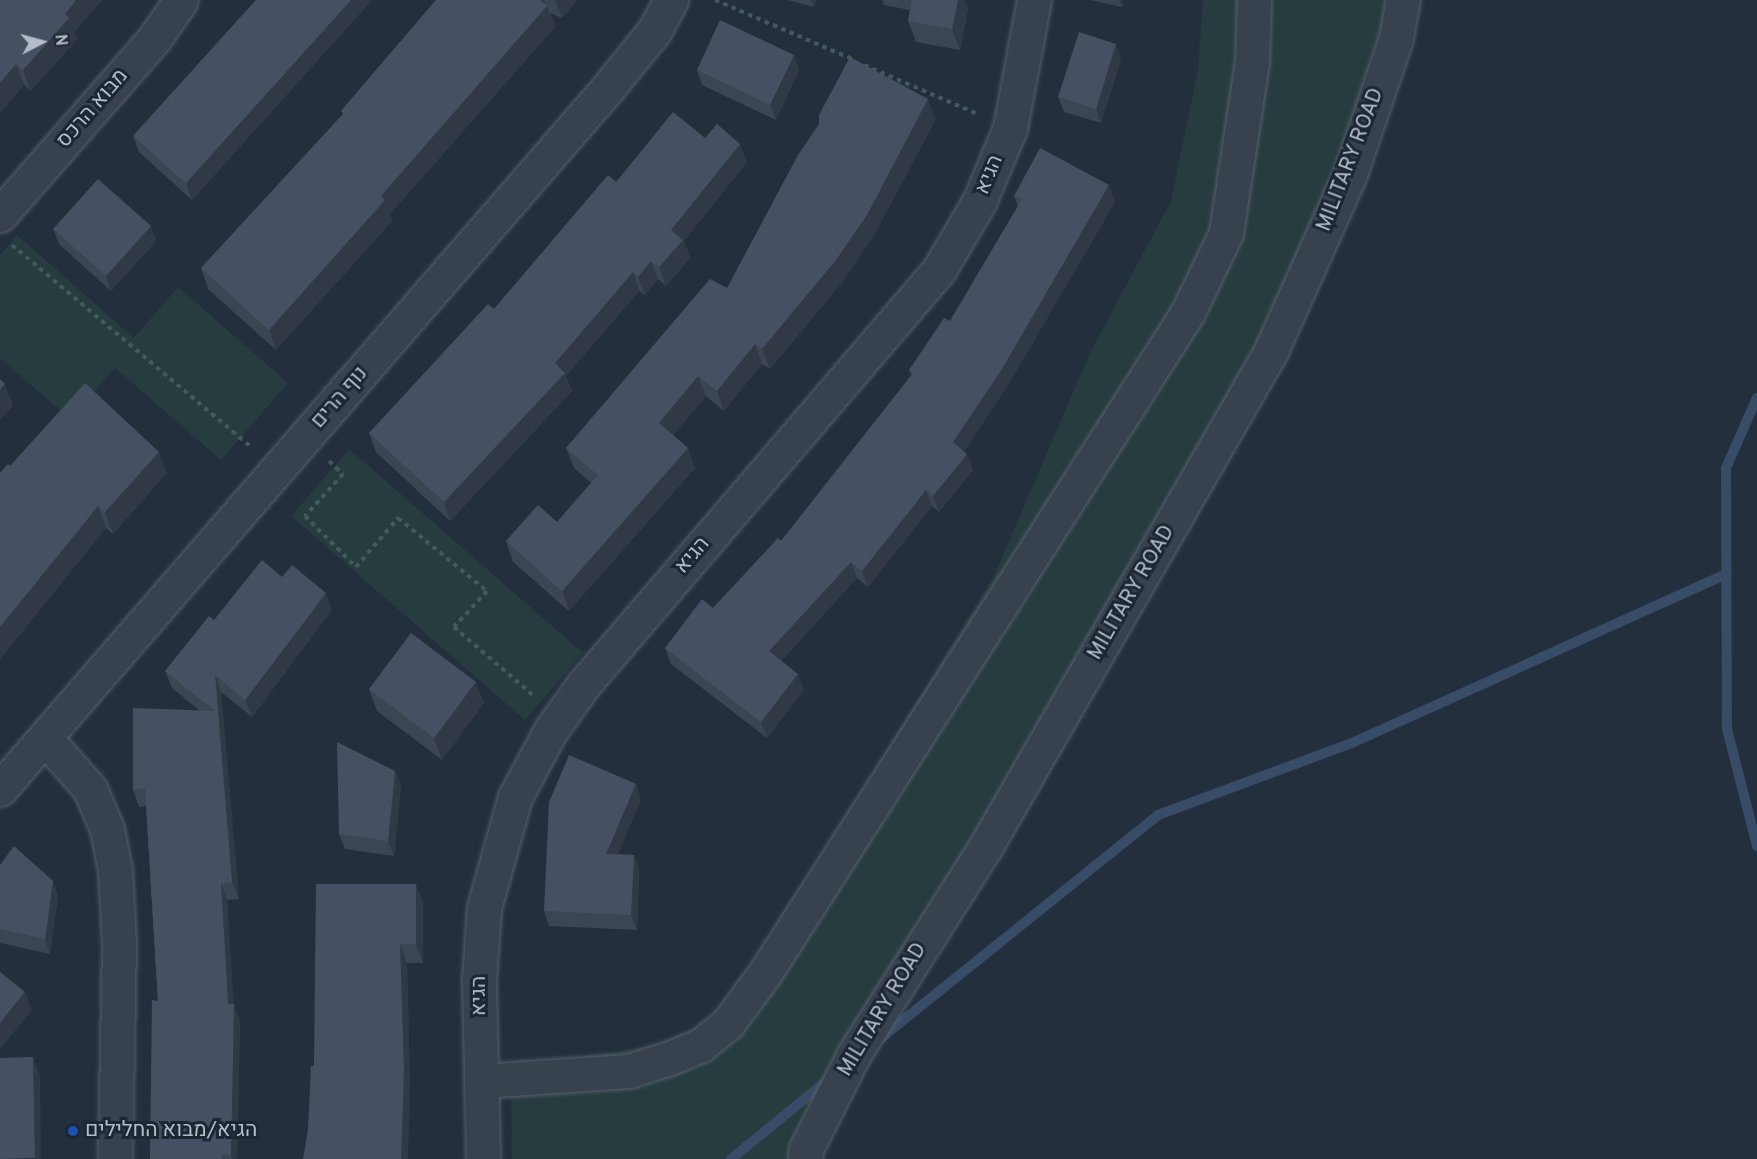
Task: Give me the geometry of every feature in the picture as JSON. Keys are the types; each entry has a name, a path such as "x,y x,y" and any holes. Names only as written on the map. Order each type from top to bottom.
{"street":[{"name":"מבוא הרכס","path":"4,229 154,39 181,0"},
{"name":"נוף הרים","path":"0,789 607,89 655,30 671,0"},
{"name":"הגיא","path":"483,1159 479,980 484,908 514,797 560,718 631,627 939,270 980,200 1010,128 1034,0"},
{"path":"481,1081 629,1071 667,1059 702,1045 728,1023 765,973 1188,312 1226,234 1252,62 1254,0"},
{"name":"MILITARY ROAD","path":"805,1159 806,1149 854,1054 986,846 1269,353 1350,174 1396,38 1403,0"},
{"path":"45,738 90,789 107,829 115,870 119,944 114,1159"}],"path":[{"path":"715,0 1010,128"},
{"path":"4,229 277,469"},
{"path":"304,439 343,474 305,516 356,567 398,518 487,591 454,627 560,718"}],"green space":[{"path":"1203,0 1394,0 1388,35 1262,349 797,1159 512,1159 511,1068 661,1044 726,1012 994,576 1090,353 1171,201 1198,70"},
{"path":"17,235 134,338 178,287 288,383 221,460 115,368 70,419 0,358 0,255"},
{"path":"349,449 583,653 525,720 291,516"}],"building":[{"path":"0,0 76,0 65,14 69,18 23,70 16,64 0,83"},
{"path":"256,0 351,0 186,183 133,136"},
{"path":"436,0 540,0 547,6 381,196 385,200 269,330 201,268 344,113 341,111"},
{"path":"912,0 958,0 952,29 908,21"},
{"path":"720,20 794,55 770,105 697,70"},
{"path":"1079,32 1116,44 1096,109 1058,97"},
{"path":"850,57 928,99 867,215 836,260 762,349 755,344 717,391 698,376 659,423 688,448 562,591 506,541 538,505 557,522 598,475 566,448 710,279 727,288 798,155 819,124 819,115"},
{"path":"673,112 705,138 717,124 740,144 671,230 683,240 659,267 651,261 638,277 633,272 555,363 565,373 444,502 369,433 488,304 494,309 608,175 616,182"},
{"path":"1040,148 1109,185 1002,369 953,442 967,454 933,496 926,490 862,571 851,562 769,651 798,674 761,722 665,648 702,599 713,608 778,538 781,541 913,373 909,370 944,318 950,321 1022,199 1014,196"},
{"path":"98,179 151,226 106,276 53,229"},
{"path":"0,379 5,384 0,390"},
{"path":"85,383 159,452 105,512 98,506 0,627 0,473 8,464 10,466"},
{"path":"262,560 282,577 292,565 326,593 245,700 215,675 232,883 221,883 228,1004 234,1004 231,1155 222,1154 222,1159 150,1159 152,1000 158,1001 145,788 133,790 133,708 215,711 165,671 209,616 214,620"},
{"path":"411,633 476,682 434,738 369,689"},
{"path":"337,742 395,771 388,841 339,834"},
{"path":"569,755 636,784 606,854 634,855 631,915 544,911 549,802"},
{"path":"14,846 53,881 45,939 0,929 0,865"},
{"path":"316,884 416,884 416,944 400,944 404,1071 401,1159 303,1159 308,1130 311,1066 314,1066"},
{"path":"0,972 25,992 0,1023"},
{"path":"33,1057 35,1158 0,1159 0,1058"}],"waterway":[{"path":"1757,398 1726,468 1727,729 1757,846"},
{"path":"876,1042 1158,815 1352,743 1727,574"},
{"path":"731,1159 828,1080"}],"place":[{"name":"הגיא/מבוא החלילים","path":"73,1131"}]}
